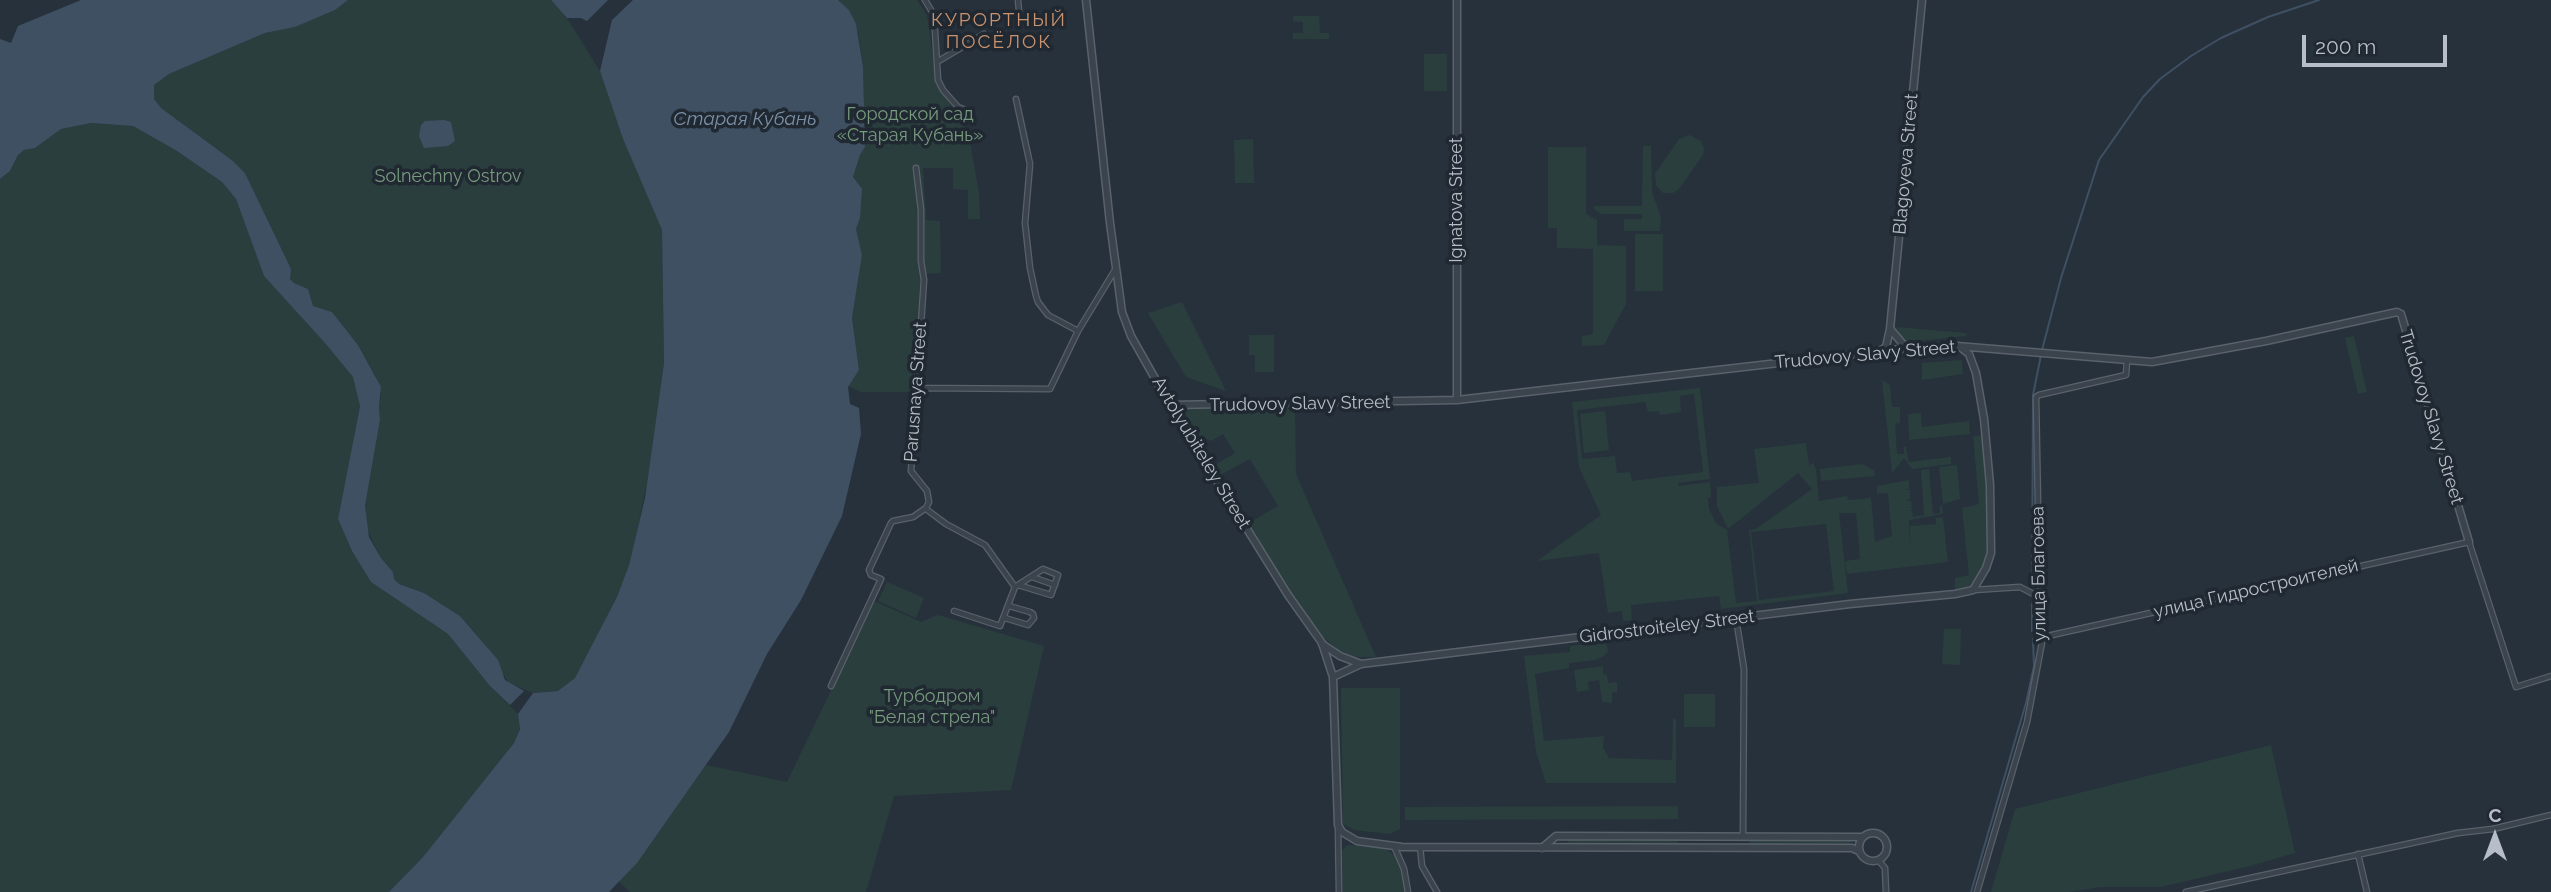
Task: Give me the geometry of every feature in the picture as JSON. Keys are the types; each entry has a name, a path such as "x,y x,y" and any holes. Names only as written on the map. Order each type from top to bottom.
{"street":[{"path":"925,0 934,15 938,80 958,107 966,110"},
{"path":"1018,0 1019,11"},
{"name":"Avtolyubiteley Street","path":"1086,0 1122,312 1131,336 1170,405 1288,596 1322,643 1334,677 1339,892"},
{"name":"Ignatova Street","path":"1457,0 1457,400"},
{"name":"Blagoyeva Street","path":"1890,329 1922,0"},
{"path":"937,62 984,34"},
{"path":"1016,99 1030,164 1026,223 1030,268 1036,296 1042,310 1048,315 1078,331"},
{"name":"Parusnaya Street","path":"916,168 924,280 911,471 926,491 929,502 926,509"},
{"path":"915,388 1050,389 1078,331 1116,269"},
{"name":"Trudovoy Slavy Street","path":"1170,405 1457,400 1873,352 1957,346 2127,360 2168,360 2399,312 2469,542"},
{"path":"1890,329 1903,344 1919,348"},
{"path":"1873,352 1886,347 1890,329"},
{"path":"1957,346 1969,354 1976,373 1984,419 1990,485 1991,553 1973,590"},
{"name":"улица Благоева","path":"1977,892 2027,722 2043,637 2037,396 2126,375 2127,360"},
{"path":"831,686 881,579 871,575 869,569 893,521 913,517 926,509 946,524 985,545 1016,586 1051,596 1058,575 1043,569 1016,586 1000,626 954,611"},
{"path":"2469,542 2516,687 2551,676"},
{"name":"улица Гидростроителей","path":"2043,637 2469,542"},
{"path":"1031,577 1055,585"},
{"path":"1973,590 2020,587 2040,597"},
{"name":"Gidrostroiteley Street","path":"1334,677 1361,664 1973,590"},
{"path":"1005,618 1028,625 1034,618 1030,612 1009,606"},
{"path":"1736,618 1744,669 1744,836 1749,849"},
{"path":"1322,643 1340,656 1361,664"},
{"path":"2186,892 2458,832 2493,829 2551,815"},
{"path":"1338,825 1348,838 1394,846 1852,848 1868,861 1879,861 1885,868 1886,892"},
{"path":"1542,848 1556,836 1863,837 1874,833 1885,839 1887,851 1879,861"},
{"path":"1570,836 1566,840 1570,848"},
{"path":"1740,849 1744,836"},
{"path":"1859,851 1863,837"},
{"path":"1394,846 1404,869 1408,892"},
{"path":"1420,847 1422,866 1437,892"},
{"path":"2358,854 2367,892"}],"green space":[{"name":"Solnechny Ostrov","path":"348,0 551,0 567,18 600,71 623,139 662,230 664,363 648,477 637,531 629,565 617,597 575,678 559,691 533,693 509,683 476,634 460,616 424,593 399,584 394,579 393,572 381,558 366,527 365,506 380,420 381,395 376,377 358,345 332,312 313,306 308,289 290,279 289,265 245,173 233,161 160,108 154,99 154,85 169,74 265,33 295,27 335,10"},
{"name":"Городской сад «Старая Кубань»","path":"838,0 917,0 927,15 937,85 968,131 979,193 980,219 968,219 968,190 953,189 953,168 923,168 926,220 940,221 941,273 923,274 911,392 861,392 848,386 859,370 852,318 862,255 856,229 860,218 853,177 865,147 863,67 858,32 849,10"},
{"path":"1293,16 1319,16 1320,33 1329,33 1329,39 1293,39 1293,33 1303,33 1303,22 1293,21"},
{"path":"1424,54 1447,54 1447,91 1424,91"},
{"path":"91,123 133,126 177,151 222,182 236,199 264,276 353,377 360,405 338,519 352,551 371,582 448,634 490,686 518,714 520,728 514,743 423,857 389,892 0,892 0,179 10,171 18,155 24,150 35,148 61,129"},
{"path":"1690,135 1701,141 1703,155 1679,189 1673,193 1663,193 1656,185 1655,174 1679,139"},
{"path":"1253,139 1254,183 1235,183 1234,140"},
{"path":"1643,146 1651,146 1652,192 1661,217 1660,231 1624,231 1624,219 1642,219 1642,214 1601,214 1594,206 1642,206"},
{"path":"1548,147 1586,147 1586,214 1597,220 1597,245 1626,246 1626,304 1604,345 1582,346 1582,336 1593,334 1593,249 1557,248 1557,228 1548,228"},
{"path":"1635,234 1663,234 1663,291 1635,291"},
{"path":"1182,302 1226,391 1186,377 1148,313"},
{"path":"1895,327 1966,333 1966,336 1910,342 1897,333"},
{"path":"1249,335 1274,335 1274,372 1255,372 1255,355 1249,355"},
{"path":"2354,336 2367,392 2358,394 2345,338"},
{"path":"1962,360 1963,374 1922,380 1922,363"},
{"path":"1882,380 1890,385 1892,407 1900,407 1900,423 1895,424 1897,454 1904,454 1906,447 1909,462 1951,457 1951,464 1912,469 1904,458 1892,473"},
{"path":"1700,388 1710,479 1678,483 1678,486 1710,482 1709,509 1716,523 1727,530 1736,603 1757,601 1749,530 1756,529 1812,489 1798,473 1728,529 1717,506 1717,487 1759,483 1754,449 1806,443 1809,465 1806,467 1813,463 1816,469 1819,501 1847,496 1848,500 1871,498 1875,542 1892,536 1888,493 1877,494 1877,486 1909,480 1909,489 1904,490 1910,490 1910,499 1906,500 1911,501 1912,510 1907,511 1912,511 1913,517 1924,515 1921,470 1929,469 1933,514 1940,513 1942,505 1943,514 1909,520 1909,547 1910,526 1936,524 1936,518 1943,517 1948,562 1847,574 1845,561 1860,559 1856,513 1839,513 1848,593 1721,609 1719,596 1631,605 1632,620 1623,621 1622,611 1608,613 1599,553 1537,561 1601,515 1579,467 1572,402","holes":["1694,394 1703,472 1632,481 1630,472 1617,473 1615,456 1582,459 1577,410 1645,402 1648,412 1659,411 1660,415 1681,412 1680,396","1826,524 1834,591 1759,600 1751,532"]},
{"path":"1191,407 1295,407 1296,474 1376,657 1356,657 1340,651 1314,630 1247,524 1278,506 1250,459 1218,476 1216,464 1235,453 1223,434 1211,441 1191,432 1182,412"},
{"path":"1605,411 1609,450 1584,453 1580,414"},
{"path":"1921,413 1922,427 1969,421 1970,434 1909,440 1908,414"},
{"path":"1985,435 1989,514 1988,562 1974,585 1955,589 1955,578 1969,575 1962,508 1979,504 1973,436"},
{"path":"1862,464 1874,470 1875,476 1821,481 1820,469"},
{"path":"1957,465 1960,499 1943,504 1939,467"},
{"path":"887,582 924,598 916,618 878,601"},
{"name":"Турбодром \"Белая стрела\"","path":"874,601 921,622 938,615 1044,646 1011,790 894,796 866,892 630,892 618,881 637,862 706,765 787,782"},
{"path":"1944,629 1961,629 1960,665 1942,664"},
{"path":"1606,642 1608,651 1604,656 1595,660 1569,663 1569,668 1535,674 1544,741 1604,736 1603,747 1609,758 1672,760 1673,719 1676,719 1676,783 1546,783 1536,752 1524,656 1570,652 1570,646"},
{"path":"1603,666 1603,674 1607,675 1608,683 1617,682 1617,692 1612,693 1612,703 1602,702 1599,680 1588,682 1589,690 1577,692 1574,670"},
{"path":"1341,688 1400,688 1400,829 1390,834 1354,830 1343,824"},
{"path":"1684,694 1715,694 1715,727 1684,727"},
{"path":"2271,745 2295,853 2161,887 2100,887 2069,892 1991,892 2015,809"},
{"path":"1678,806 1678,819 1405,820 1405,807"},
{"path":"1569,839 1678,839 1678,846 1568,845"},
{"path":"1750,839 1850,839 1850,845 1750,845"},
{"path":"1348,845 1384,848 1394,855 1404,869 1408,892 1343,892 1342,850"}],"water":[{"path":"81,0 348,0 335,10 295,27 265,33 169,74 154,85 154,99 161,108 233,161 245,173 291,269 290,279 308,289 313,306 332,312 358,345 381,387 380,420 365,506 369,537 399,584 424,593 460,616 498,660 505,680 524,691 510,705 490,686 448,634 371,582 352,551 338,519 360,406 353,377 264,276 236,199 222,182 177,151 133,126 91,123 61,129 35,148 24,150 18,155 10,171 0,179 0,39 11,43 18,26"},
{"path":"551,0 608,0 587,21 567,18"},
{"name":"Старая Кубань","path":"633,0 838,0 849,10 856,24 863,67 865,147 853,177 862,189 860,218 856,229 862,255 852,318 859,370 848,387 850,404 859,408 861,434 842,516 801,600 767,654 729,732 637,863 609,892 389,892 423,857 514,743 520,729 518,714 533,693 558,691 575,678 617,597 629,565 645,498 664,363 662,230 623,139 600,71 612,20"},
{"path":"425,121 451,122 455,141 448,146 424,148 419,136 421,125"}],"waterway":[{"path":"2042,350 2061,278 2099,160 2143,97 2160,79 2221,38 2268,17 2319,0"},
{"path":"2032,587 2033,395 2041,355"},
{"path":"2032,604 2032,631"},
{"path":"1971,892 2026,703 2034,666 2033,639"}],"district":[{"name":"КУРОРТНЫЙ ПОСЁЛОК","path":"999,31"}]}
